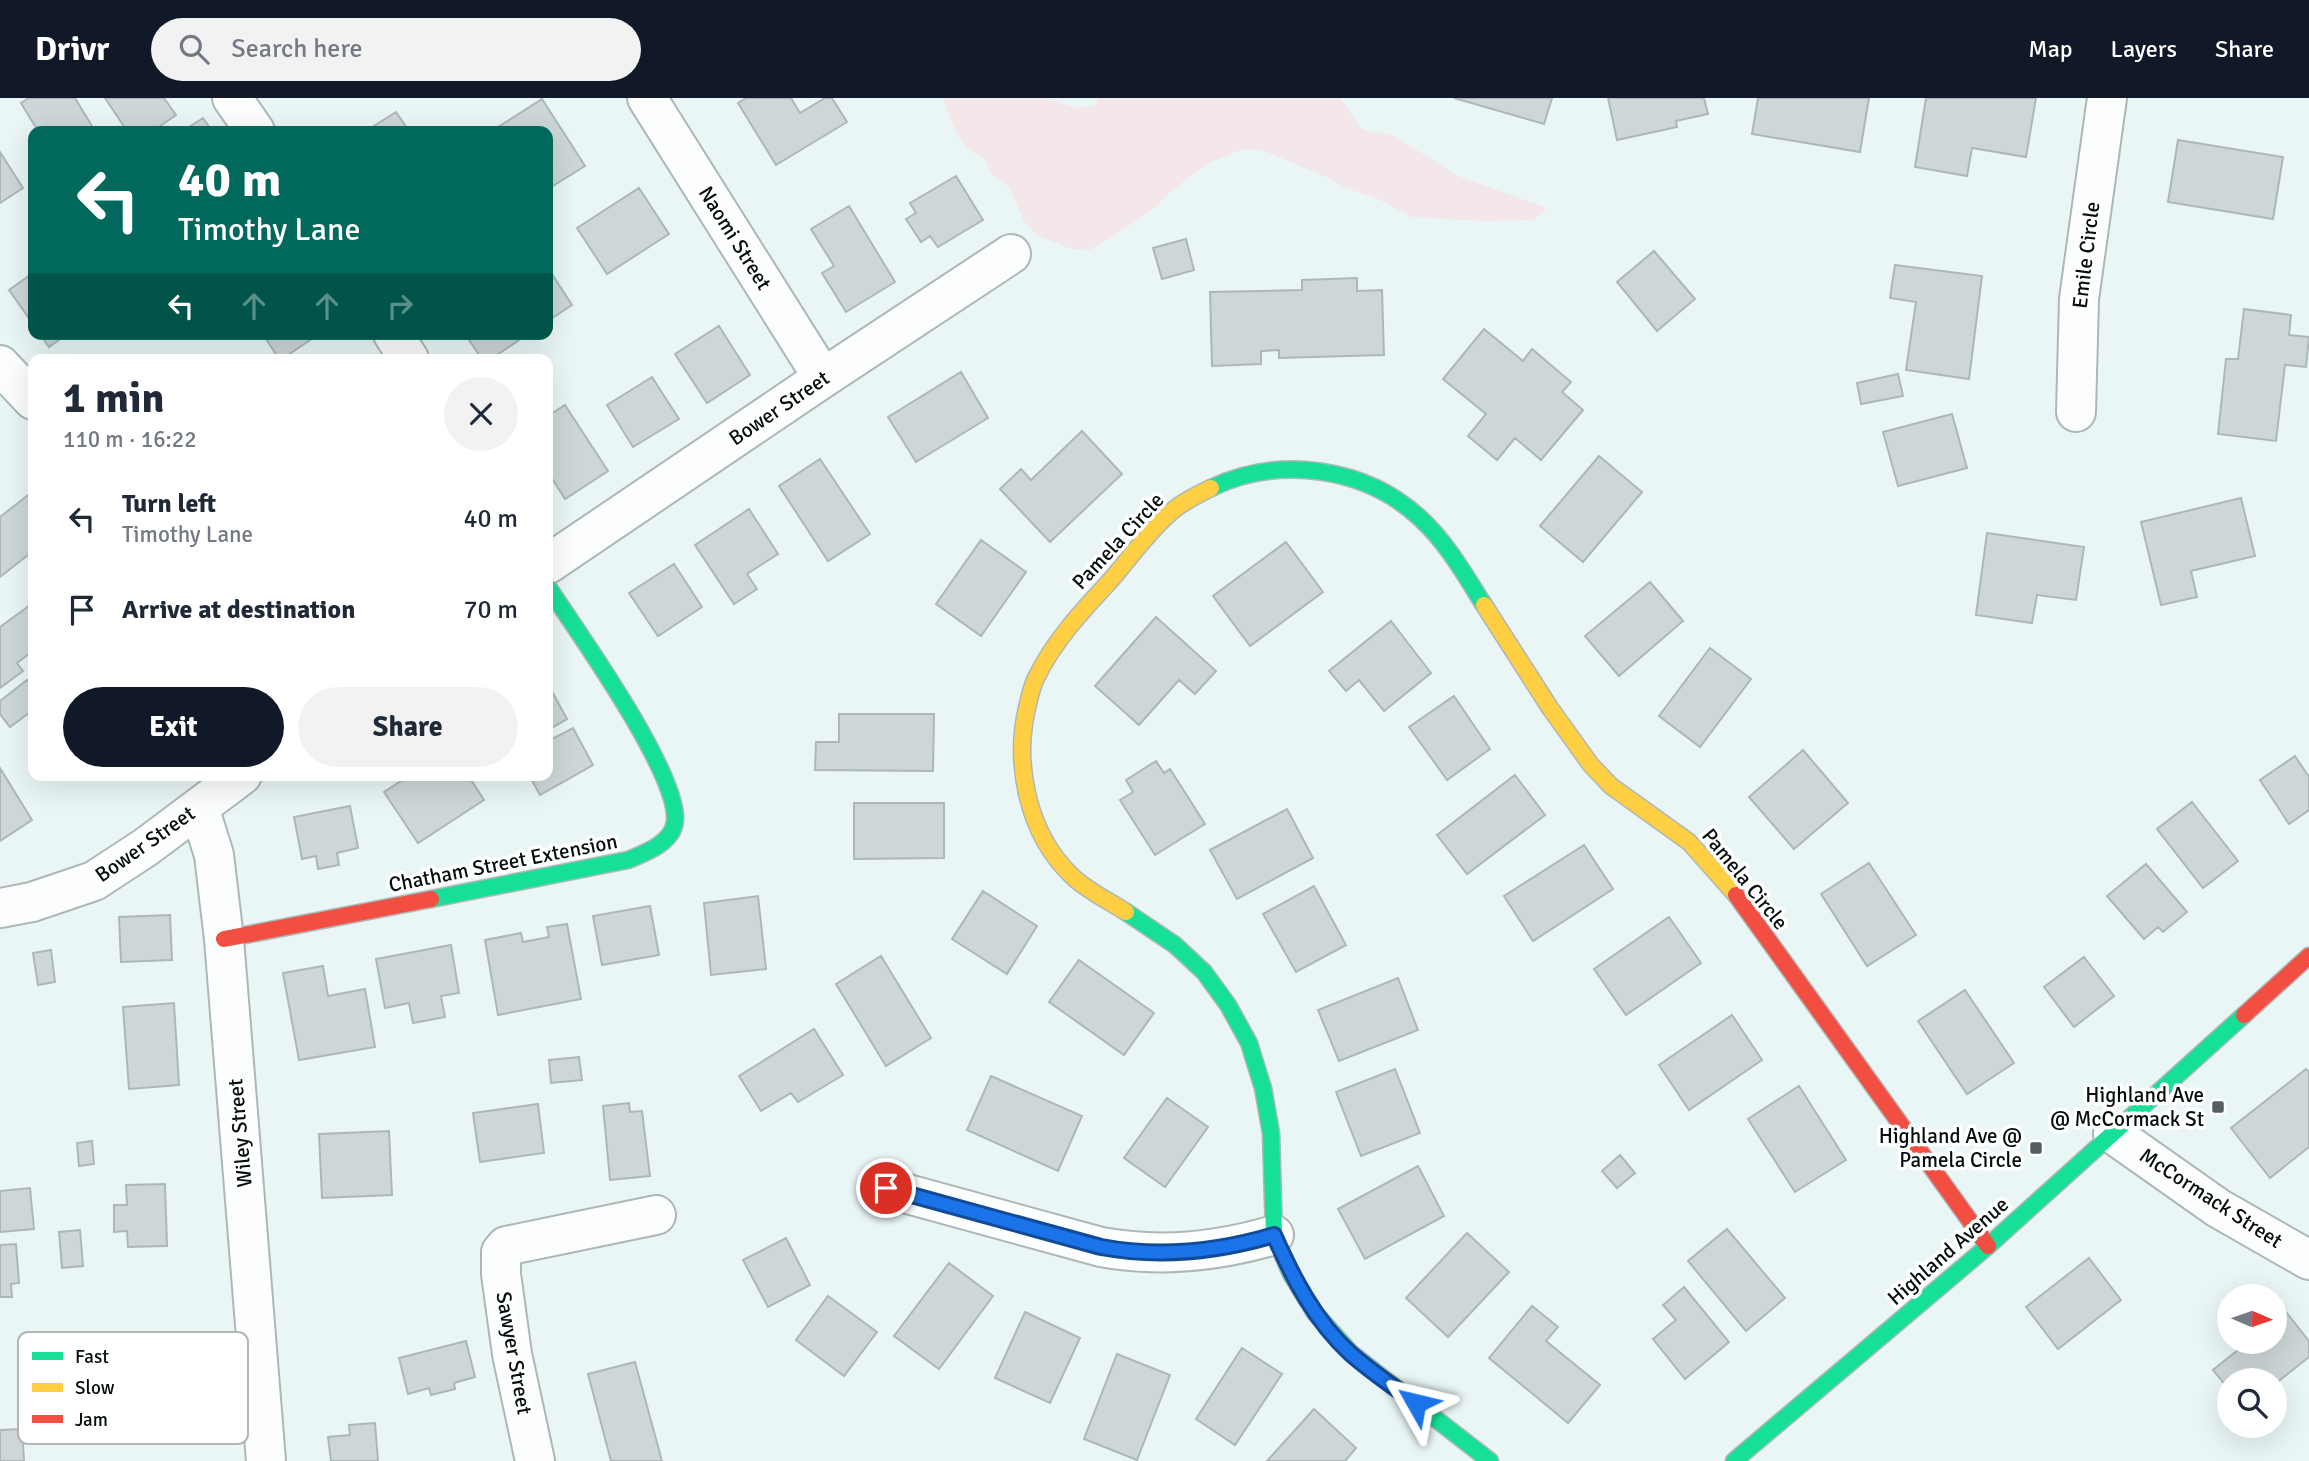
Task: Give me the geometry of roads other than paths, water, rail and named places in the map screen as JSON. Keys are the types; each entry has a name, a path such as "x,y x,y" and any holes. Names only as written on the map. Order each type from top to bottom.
{"street":[{"path":"232,98 252,126"},
{"name":"Naomi Street","path":"647,98 823,378"},
{"name":"Emile Circle","path":"2076,412 2079,299 2107,98"},
{"name":"Bower Street","path":"553,561 1012,254"},
{"path":"0,365 28,395"},
{"name":"Pamela Circle","path":"1490,1461 1351,1353 1315,1313 1291,1274 1274,1235 1271,1133 1263,1088 1249,1044 1228,1005 1204,972 1175,945 1073,877 1044,838 1031,809 1022,760 1024,720 1034,681 1052,648 1156,528 1184,501 1225,480 1248,473 1298,470 1336,474 1396,499 1431,529 1472,585 1565,730 1593,768 1625,796 1682,835 1738,898 1987,1246"},
{"name":"Chatham Street Extension","path":"224,939 628,860 650,851 663,841 676,819 671,791 630,715 553,595"},
{"name":"Bower Street","path":"0,908 56,895 94,881 146,847 234,781"},
{"name":"Wiley Street","path":"200,807 214,855 224,939 266,1461"},
{"name":"Highland Avenue","path":"1734,1461 1987,1246 2309,956"},
{"name":"McCormack Street","path":"2113,1134 2218,1208 2309,1260"},
{"path":"886,1188 1128,1252 1175,1253 1214,1249 1274,1235"},
{"name":"Sawyer Street","path":"536,1461 512,1354 501,1274 501,1252 506,1246 656,1215"}],"place":[{"name":"Highland Ave @ McCormack St","path":"2218,1107"},
{"name":"Highland Ave @ Pamela Circle","path":"2036,1148"}]}
